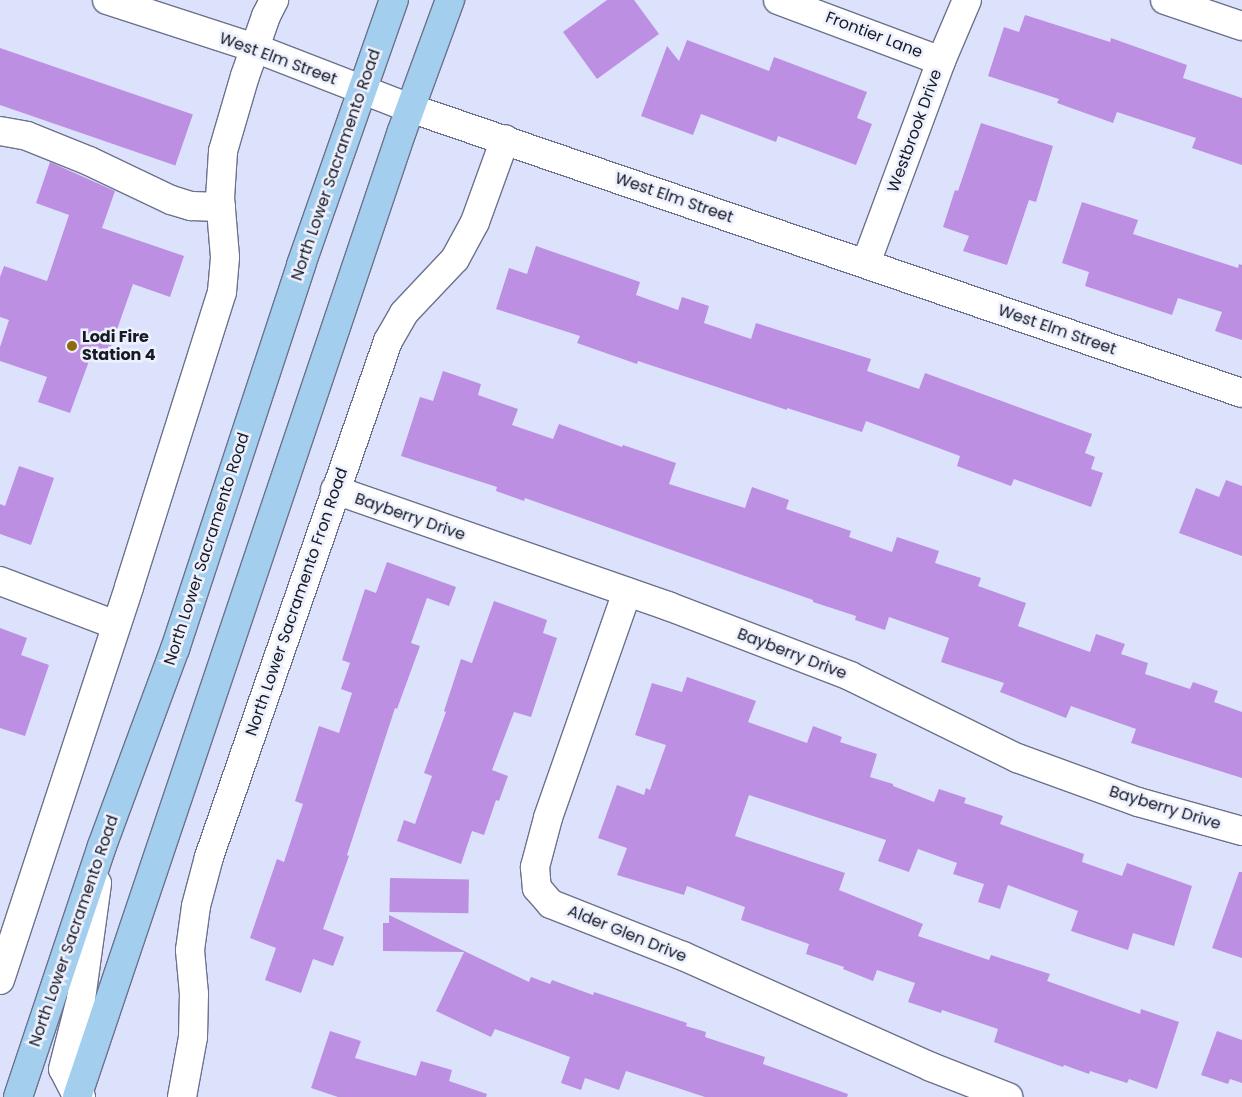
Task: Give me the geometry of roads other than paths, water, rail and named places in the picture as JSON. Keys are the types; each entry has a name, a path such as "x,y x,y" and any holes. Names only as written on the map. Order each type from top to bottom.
{"main road":[{"name":"North Lower Sacramento Road","path":"18,1097 102,846 175,649 301,265 394,0"},
{"path":"78,1097 410,108 450,0"}],"street":[{"name":"West Elm Street","path":"107,0 255,48 410,108 1242,393"},
{"path":"0,980 222,292 225,258 220,207 224,151 255,48 274,0"},
{"name":"Frontier Lane","path":"778,0 941,61"},
{"name":"Westbrook Drive","path":"866,263 941,61 967,0"},
{"path":"1166,0 1242,26"},
{"path":"0,130 27,136 89,161 171,200 191,206 220,207"},
{"name":"North Lower Sacramento Fron Road","path":"182,1097 193,1037 194,994 190,950 196,906 209,857 388,340 404,313 455,260 475,222 505,140"},
{"name":"Bayberry Drive","path":"335,490 627,592 850,676 1017,758 1138,802 1242,831"},
{"path":"0,581 116,625"},
{"name":"Alder Glen Drive","path":"627,592 548,818 535,867 536,888 550,904 683,956 931,1067 1008,1097"},
{"path":"78,1097 63,1069 81,999 102,846"}],"place":[{"name":"Lodi Fire Station 4","path":"72,346"}]}
